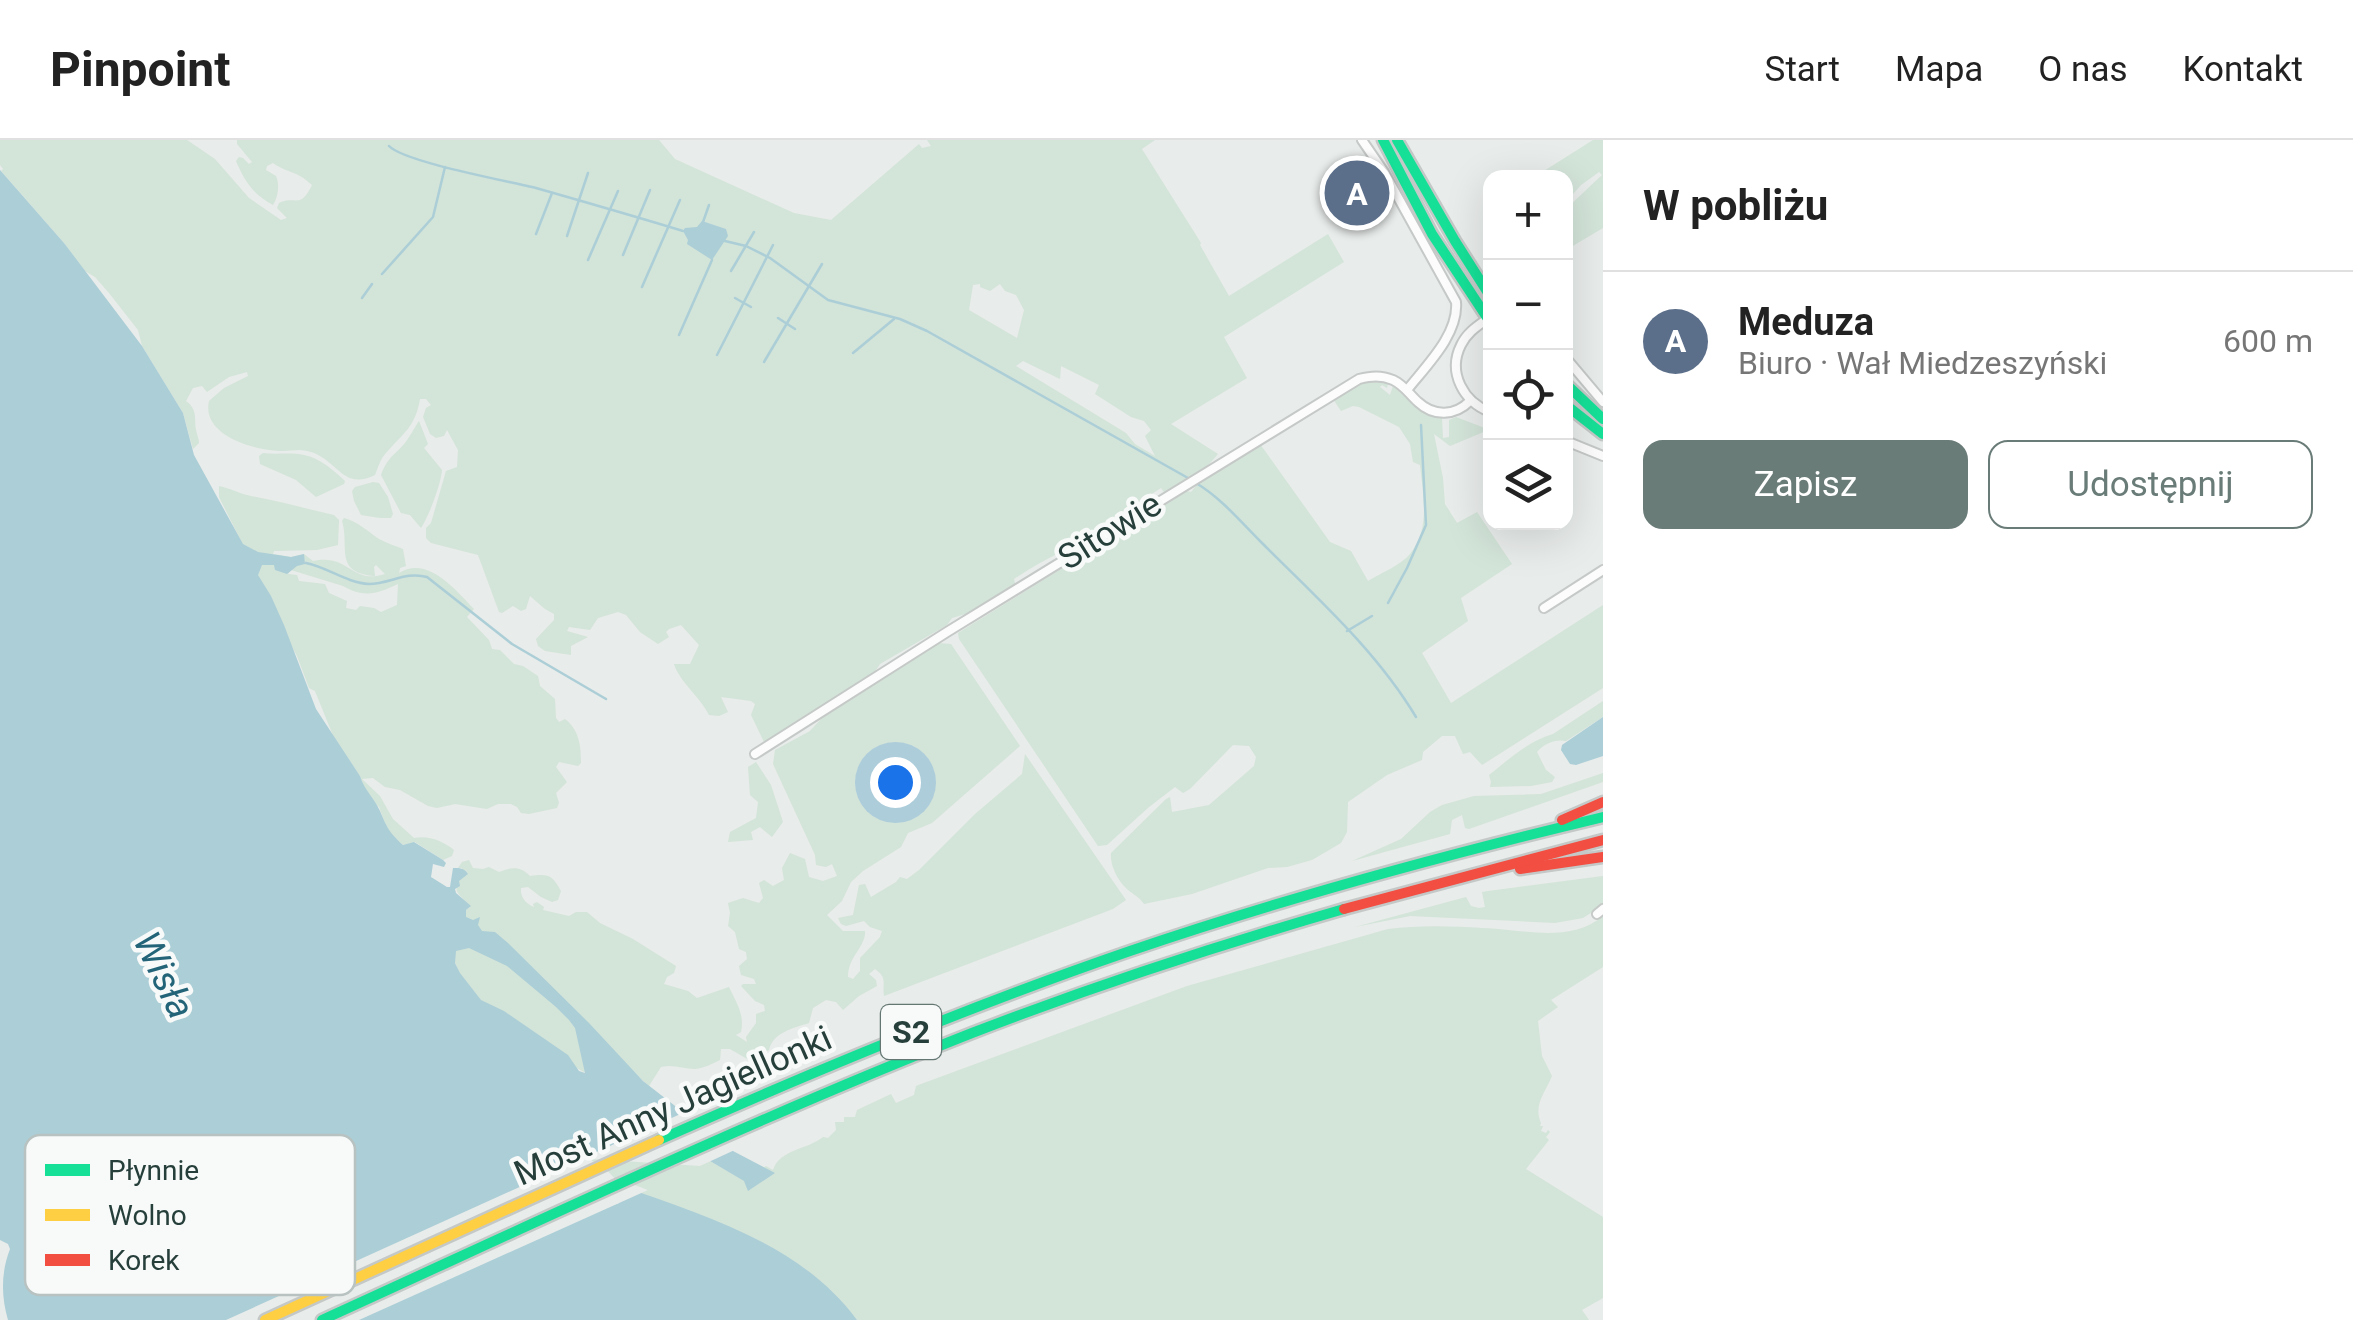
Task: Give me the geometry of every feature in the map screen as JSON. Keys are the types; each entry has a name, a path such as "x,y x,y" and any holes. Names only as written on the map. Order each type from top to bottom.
{"main road":[{"path":"1384,140 1439,244 1483,309"},
{"path":"1397,140 1483,285"},
{"path":"1573,390 1603,418"},
{"path":"1573,411 1603,434"},
{"path":"1526,835 1603,802"},
{"name":"S2","path":"1526,835 1603,817"},
{"name":"Most Anny Jagiellonki","path":"355,1279 765,1093 917,1029 1142,946 1304,895 1526,835"},
{"name":"S2","path":"1460,876 1603,840"},
{"path":"1460,876 1603,857"},
{"name":"Most Anny Jagiellonki","path":"322,1320 781,1112 976,1032 1202,951 1460,876"},
{"name":"Most Anny Jagiellonki","path":"265,1320 320,1295"}],"street":[{"path":"1362,140 1456,301 1457,314 1451,331 1407,390"},
{"path":"1483,324 1469,334 1458,356 1461,388 1470,401 1483,408"},
{"path":"1573,366 1603,402"},
{"name":"Sitowie","path":"755,754 1360,379 1379,376 1398,382 1421,405 1436,412 1456,412 1470,401"},
{"path":"1573,444 1603,456"},
{"path":"1544,608 1603,570"}],"green space":[{"path":"0,140 187,140 215,159 249,198 281,220 287,218 277,208 279,203 301,200 312,185 273,163 267,166 266,170 276,176 278,183 273,205 255,192 243,175 236,161 239,157 252,162 237,140 659,140 675,159 794,213 831,220 919,144 922,148 931,146 927,140 1155,140 1142,149 1229,296 1328,234 1344,262 1224,337 1247,378 1171,424 1218,454 1203,471 1164,492 1161,488 1114,518 1113,524 1026,571 1014,579 1016,587 972,612 952,618 947,625 880,664 872,676 764,742 751,715 755,704 721,697 728,712 709,715 680,677 674,664 690,664 699,645 681,625 669,629 669,637 658,644 618,612 598,618 590,630 569,627 567,631 588,637 571,646 571,655 545,651 536,639 554,620 554,614 530,596 526,609 521,611 513,606 499,612 478,555 431,543 426,538 446,471 457,467 458,450 447,430 444,436 436,438 430,434 423,417 431,405 426,399 420,399 412,424 384,455 375,475 364,479 347,476 307,451 246,444 213,424 209,401 248,376 247,372 229,377 207,392 202,386 193,388 186,401 194,411 199,441 193,449 183,413 142,346 138,330 95,277 83,270 0,165","holes":["980,284 990,291 1000,284 1016,295 1024,310 1017,338 969,310 973,285","1023,361 1060,379 1061,366 1099,385 1095,394 1144,421 1151,430 1145,436 1155,456 1135,444 1126,433 1016,366"]},
{"path":"1593,140 1603,140 1603,228 1573,246 1573,202 1602,175 1599,172 1573,194 1573,170 1546,170"},
{"path":"1365,382 1388,383 1387,388 1380,387 1390,395 1393,386 1421,411 1442,418 1443,438 1449,437 1449,420 1456,417 1483,427 1483,432 1450,446 1434,434 1445,504 1457,523 1477,512 1483,530 1489,530 1512,564 1461,598 1468,621 1422,653 1451,703 1603,605 1603,688 1482,765 1470,752 1463,754 1455,736 1442,736 1423,752 1422,760 1387,775 1348,802 1347,832 1341,843 1312,860 1268,868 1192,894 1144,904 1118,879 1111,853 1170,797 1172,812 1209,805 1254,766 1256,757 1249,746 1233,745 1190,789 1183,793 1175,787 1107,845 1098,846 958,633 1186,491 1191,492 1201,480 1260,444 1330,542 1351,551 1368,581 1396,565 1410,554 1421,533 1424,511 1420,465 1413,462 1410,444 1399,427 1359,407 1341,411 1333,399"},
{"path":"419,421 428,444 424,448 442,470 421,528 410,515 401,513 381,475"},
{"path":"263,453 310,457 331,469 344,484 316,497 296,480 260,464 259,456"},
{"path":"379,483 388,497 391,518 361,515 354,501 355,487"},
{"path":"219,486 334,515 339,520 338,545 273,554 304,554 313,561 335,561 353,569 346,557 344,518 403,549 406,566 399,573 420,568 449,584 474,609 467,617 489,640 492,649 500,650 514,664 538,676 540,686 555,699 556,718 559,722 565,719 576,733 581,763 578,766 559,762 556,767 567,782 556,793 557,808 529,814 521,813 511,804 487,809 455,804 437,808 385,787 373,778 362,779 380,796 393,819 414,838 435,840 454,850 452,856 443,860 415,842 403,845 388,832 379,807 334,738 315,691 309,688 297,656 252,575 242,543 219,497","holes":["376,565 385,574 375,576","291,570 371,593 398,584 397,605 381,612 360,606 356,610 346,608 347,601 329,593 325,584 299,581 297,575 288,574"]},
{"path":"938,643 951,644 1020,746 932,823 908,833 901,847 851,882 842,901 827,915 843,931 865,931 848,977 853,979 860,971 860,958 882,931 864,921 846,926 838,918 853,915 859,885 865,884 871,897 900,877 907,879 919,870 1022,774 1025,754 1126,900 1113,909 884,996 883,978 875,969 869,974 877,986 843,1010 836,1002 826,1000 813,1008 809,1023 779,1035 769,1050 749,1060 730,1049 721,1049 720,1060 702,1068 661,1067 649,1086 607,1043 604,1083 489,1020 449,949 470,907 457,890 462,868 458,868 469,860 473,868 489,867 499,872 516,868 530,876 549,876 561,891 558,900 552,902 528,887 521,888 526,902 534,907 537,902 543,910 569,916 587,912 633,939 676,966 664,984 697,998 729,987 742,1020 741,1032 736,1035 747,1042 756,1014 765,1011 764,1005 741,986 756,984 754,979 741,975 739,966 747,959 746,952 739,949 735,932 728,926 728,903 743,898 759,903 763,898 759,883 764,880 773,886 784,880 782,868 790,853 805,859 809,877 823,881 837,876 832,864 816,865 773,764 775,750 810,731 822,718"},
{"path":"1603,701 1603,717 1566,741 1550,742 1537,752 1546,770 1555,777 1552,782 1490,787 1489,775 1512,757"},
{"path":"756,762 771,785 783,822 772,837 760,827 751,832 753,840 728,842 730,832 756,818 758,802 750,795 748,767"},
{"path":"1603,773 1603,782 1469,829 1465,828 1462,815 1452,820 1450,834 1352,861 1401,839 1442,805 1474,796 1541,794"},
{"path":"1603,876 1603,905 1583,918 1555,923 1410,916 1355,927 1466,897 1471,906 1485,907 1482,892"},
{"path":"1603,916 1603,967 1551,1000 1558,1007 1538,1021 1542,1056 1552,1076 1538,1110 1541,1131 1550,1132 1546,1137 1549,1140 1526,1169 1603,1217 1603,1298 1582,1310 1589,1320 857,1320 823,1291 622,1186 602,1165 587,1159 483,1154 537,1129 710,1161 745,1181 766,1166 773,1170 788,1154 828,1138 836,1130 835,1122 855,1117 857,1110 891,1094 896,1103 914,1095 916,1086 1187,986 1388,929 1447,926 1545,933 1576,930"}],"water":[{"name":"Wisła","path":"0,170 64,243 142,346 183,413 194,455 243,544 258,552 291,557 304,554 305,564 287,574 275,570 274,565 262,565 258,575 284,625 316,709 391,833 403,845 414,842 443,860 444,867 433,864 431,877 447,887 453,868 465,871 468,874 455,889 471,906 466,917 480,917 478,925 482,931 495,932 508,943 643,1081 733,1151 775,1173 748,1191 744,1181 710,1161 580,1153 610,1206 619,1203 622,1186 750,1236 809,1271 857,1320 8,1320 3,1284 8,1244 0,1240","holes":["469,948 507,966 575,1028 585,1073 568,1055 481,1000 460,973 455,963 456,951"]},
{"path":"702,221 726,229 728,236 712,260 687,244 683,231"},
{"path":"1603,717 1603,756 1570,764 1562,745"}],"pier":[{"path":"687,1111 739,1148 700,1166 591,1159 613,1200 618,1184 624,1181 648,1190 359,1320 226,1320 281,1295 355,1295 355,1262"}],"waterway":[{"path":"389,146 414,158 683,231"},
{"path":"382,274 433,217 445,167"},
{"path":"567,236 588,173"},
{"path":"623,255 650,190"},
{"path":"588,260 618,191"},
{"path":"536,234 552,193"},
{"path":"642,287 680,200"},
{"path":"703,222 709,205"},
{"path":"731,271 754,232"},
{"path":"725,241 770,258 828,300 900,319 927,331 1188,478"},
{"path":"717,355 773,245"},
{"path":"679,335 712,260"},
{"path":"764,362 822,264"},
{"path":"362,298 372,284"},
{"path":"735,298 751,307"},
{"path":"778,318 795,329"},
{"path":"853,353 894,319"},
{"path":"1388,603 1426,525 1421,425"},
{"path":"1196,483 1230,510 1344,624 1416,717"},
{"path":"306,563 369,584 427,577 512,644 606,699"},
{"path":"1347,631 1372,616"}],"traffic: fast":[{"path":"1383,140 1432,234 1483,311"},
{"path":"1397,140 1483,285"},
{"path":"1573,391 1603,419"},
{"path":"1573,410 1603,434"},
{"path":"659,1140 893,1040 1130,951 1365,878 1603,817"},
{"path":"322,1320 889,1066 1064,999 1344,909"}],"traffic: slow":[{"path":"355,1279 659,1140"},
{"path":"265,1320 320,1295"}],"traffic: jam":[{"path":"1562,820 1603,802"},
{"path":"1344,909 1603,840"},
{"path":"1520,869 1603,857"}],"place":[{"name":"Meduza","path":"1357,193"}]}
